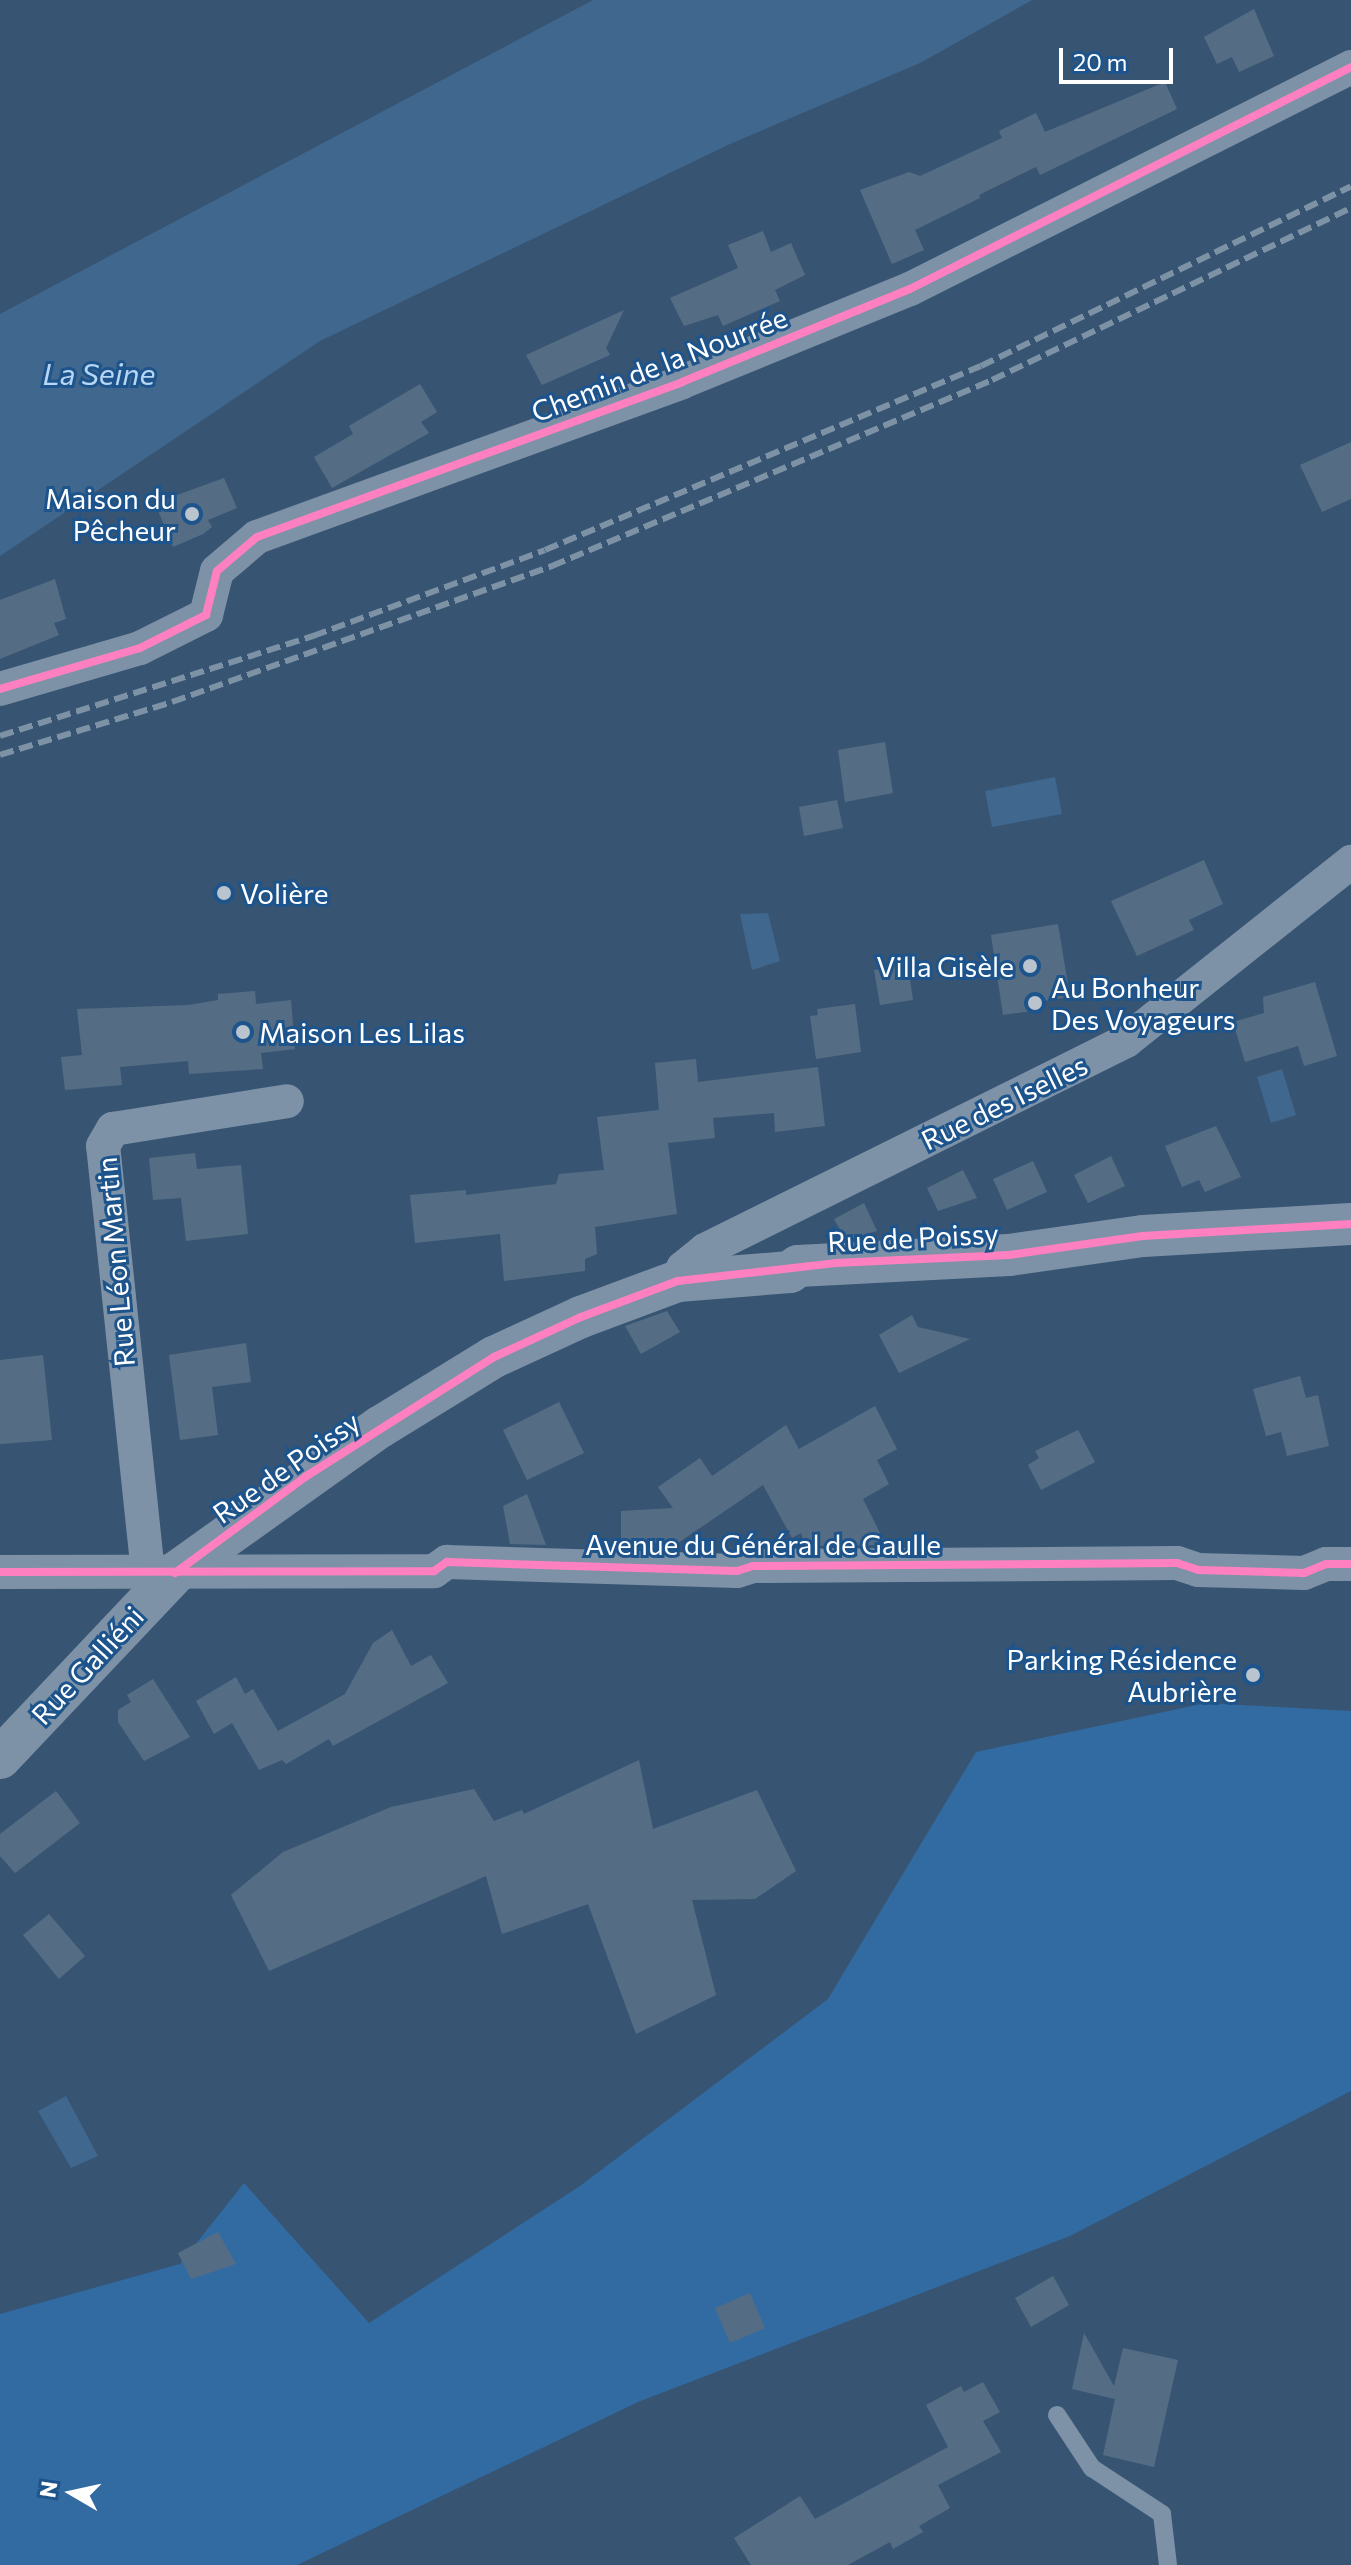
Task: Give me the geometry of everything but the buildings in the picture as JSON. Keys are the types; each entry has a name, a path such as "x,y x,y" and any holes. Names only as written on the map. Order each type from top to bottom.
{"street":[{"name":"Chemin de la Nourrée","path":"0,689 140,648 206,615 217,571 257,537 682,382 910,289 1351,67"},
{"name":"Rue des Iselles","path":"678,1281 683,1268 705,1250 1126,1041 1351,862"},
{"name":"Rue Léon Martin","path":"162,1573 103,1146 113,1129 287,1101"},
{"name":"Rue de Poissy","path":"162,1573 342,1452 494,1357 581,1317 678,1281 835,1263 1009,1255 1143,1236 1351,1224"},
{"name":"Avenue du Général de Gaulle","path":"0,1572 434,1571 447,1562 737,1571 753,1566 1177,1563 1198,1570 1304,1573 1326,1564 1351,1564"},
{"name":"Rue Galliéni","path":"0,1758 162,1573"}],"lane":[{"path":"1057,2415 1092,2468 1162,2514 1168,2565"}],"shaded area":[{"path":"1206,1703 1351,1711 1351,2091 1070,2236 638,2402 297,2565 0,2565 0,2314 180,2264 244,2183 369,2323 580,2186 828,1999 976,1752"}],"water":[{"name":"La Seine","path":"593,0 1032,0 920,63 730,144 320,341 0,556 0,314"},
{"path":"1055,777 1062,814 992,827 985,791"},
{"path":"768,913 780,961 752,970 740,914"},
{"path":"1282,1069 1296,1115 1271,1123 1257,1077"},
{"path":"66,2096 98,2156 71,2168 38,2111"}],"railway":[{"path":"0,736 313,636 545,550 981,366 1351,186"},
{"path":"0,755 172,702 552,566 992,380 1351,208"}],"cycle path":[{"path":"0,689 140,648 206,615 217,571 257,537 682,382 910,289 1351,67"},
{"path":"175,1573 305,1477 494,1357 581,1317 678,1281 835,1263 1009,1255 1143,1236 1351,1224"},
{"path":"0,1572 434,1571 447,1562 737,1571 753,1566 1177,1563 1198,1570 1304,1573 1326,1564 1351,1564"}],"place":[{"name":"Maison du Pêcheur","path":"192,514"},
{"name":"Volière","path":"224,893"},
{"name":"Villa Gisèle","path":"1030,966"},
{"name":"Au Bonheur Des Voyageurs","path":"1035,1003"},
{"name":"Maison Les Lilas","path":"243,1032"},
{"name":"Parking Résidence Aubrière","path":"1253,1675"}]}
